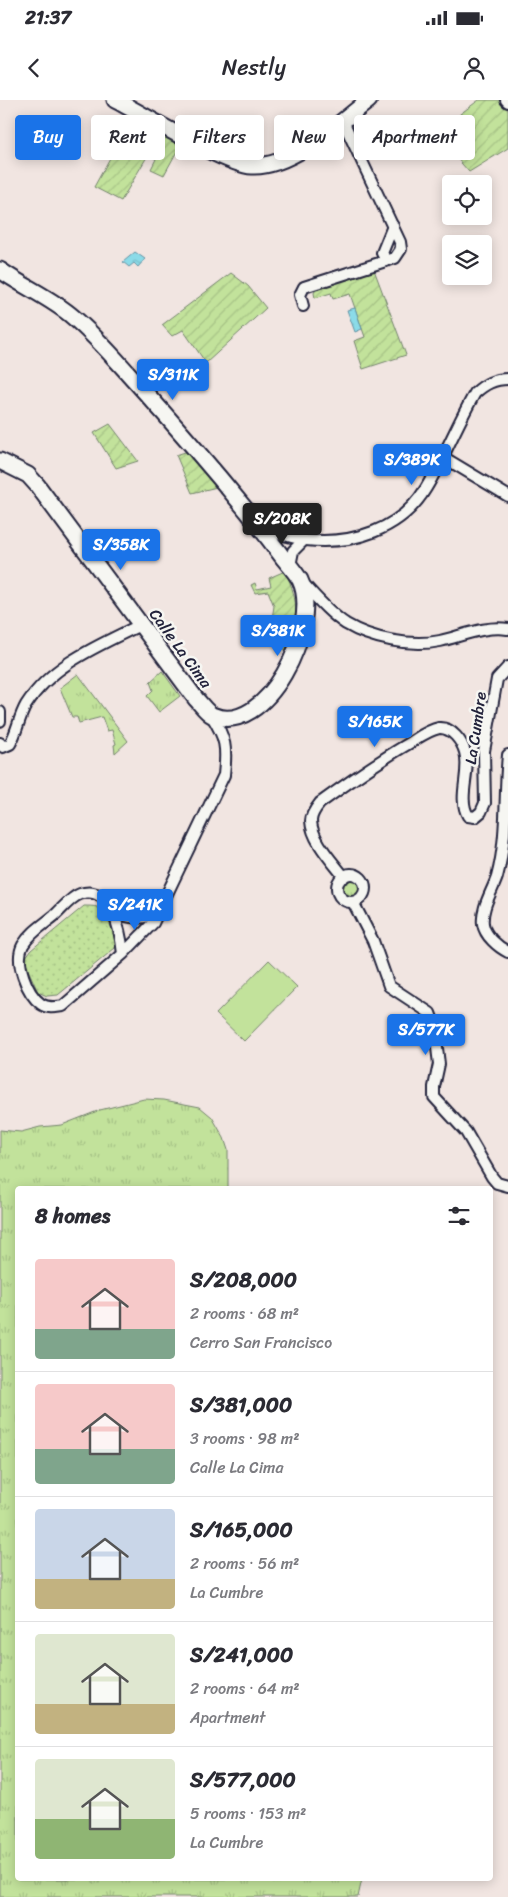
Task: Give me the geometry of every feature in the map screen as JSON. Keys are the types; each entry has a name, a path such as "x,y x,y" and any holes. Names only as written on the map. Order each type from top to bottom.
{"street":[{"path":"116,100 221,156 251,166 280,160"},
{"path":"344,120 370,100"},
{"path":"303,306 300,295 304,287 395,258 401,250 400,242 393,226 344,123"},
{"path":"386,260 382,253 393,226"},
{"path":"0,270 46,296 97,339 200,452 261,528 300,581 346,624 381,637 423,643 437,642 489,629 508,629"},
{"path":"261,528 304,540 347,540 368,534 390,524 409,510 425,490 475,393 486,384 499,379 508,379"},
{"path":"443,457 508,496"},
{"name":"Calle La Cima","path":"0,461 28,475 37,485 196,699 211,715"},
{"path":"290,566 293,551 304,540"},
{"path":"211,715 224,718 238,716 252,709 268,696 284,677 304,631 306,609 300,581"},
{"path":"0,743 3,747 10,744 25,706 48,677 88,651 142,624"},
{"name":"La Cumbre","path":"344,877 318,841 311,820 314,812 320,803 371,765 430,731 440,728 451,731 458,739 467,760 464,808 468,816 475,816 481,812 485,803 484,751 497,679 508,667"},
{"path":"0,712 0,721"},
{"path":"123,954 122,940 113,911 105,900 92,894 80,894 30,936 22,947 20,959 29,991 41,1004 52,1008 63,1006 123,954 153,923 224,775 226,754 224,734 211,715"},
{"path":"508,755 505,840 497,877 484,911 483,925 491,940 508,952"},
{"path":"357,875 365,886 364,895 353,902 344,900 338,893 338,884 344,877 357,875"},
{"path":"353,902 373,941 390,986 430,1013 434,1024 439,1064 434,1097 466,1132 496,1182 508,1186"},
{"path":"113,911 130,919 142,919 158,913"}],"green space":[{"path":"479,100 500,100 508,110 508,148 469,172 458,160 475,160 475,115 460,114"},
{"path":"165,133 175,138 175,155 164,175 151,169 156,160 165,160"},
{"path":"109,160 145,160 121,201 94,187"},
{"path":"373,267 406,355 363,369 354,341 365,337 350,294 333,299 331,293 315,298 314,293 317,287"},
{"path":"231,273 248,286 266,308 206,363 183,330 172,336 162,325"},
{"path":"110,424 138,461 116,468 94,433"},
{"path":"188,451 217,487 192,493 176,455"},
{"path":"285,571 293,593 296,612 296,621 289,653 274,640 272,619 274,606 268,591 255,593 251,585 255,583 257,589 271,586 269,578"},
{"path":"162,671 180,696 159,712 147,696 153,690 150,682"},
{"path":"78,674 128,741 115,753 114,745 116,744 112,730 107,731 102,717 79,723 77,717 72,717 60,688"},
{"path":"351,874 361,878 365,888 361,898 351,902 341,898 337,888 341,878"},
{"path":"84,906 97,907 105,914 113,932 115,948 58,995 47,996 38,992 26,965 26,957 31,950"},
{"path":"269,960 297,987 244,1041 216,1014"},
{"path":"144,1099 164,1100 200,1107 212,1117 224,1138 228,1150 228,1186 15,1186 15,1881 362,1881 358,1897 0,1897 0,1130 21,1132 40,1127 62,1125 100,1110"}],"water":[{"path":"135,252 145,259 138,267 134,263 129,267 123,262"},
{"path":"355,308 362,329 355,332 347,310"}]}
